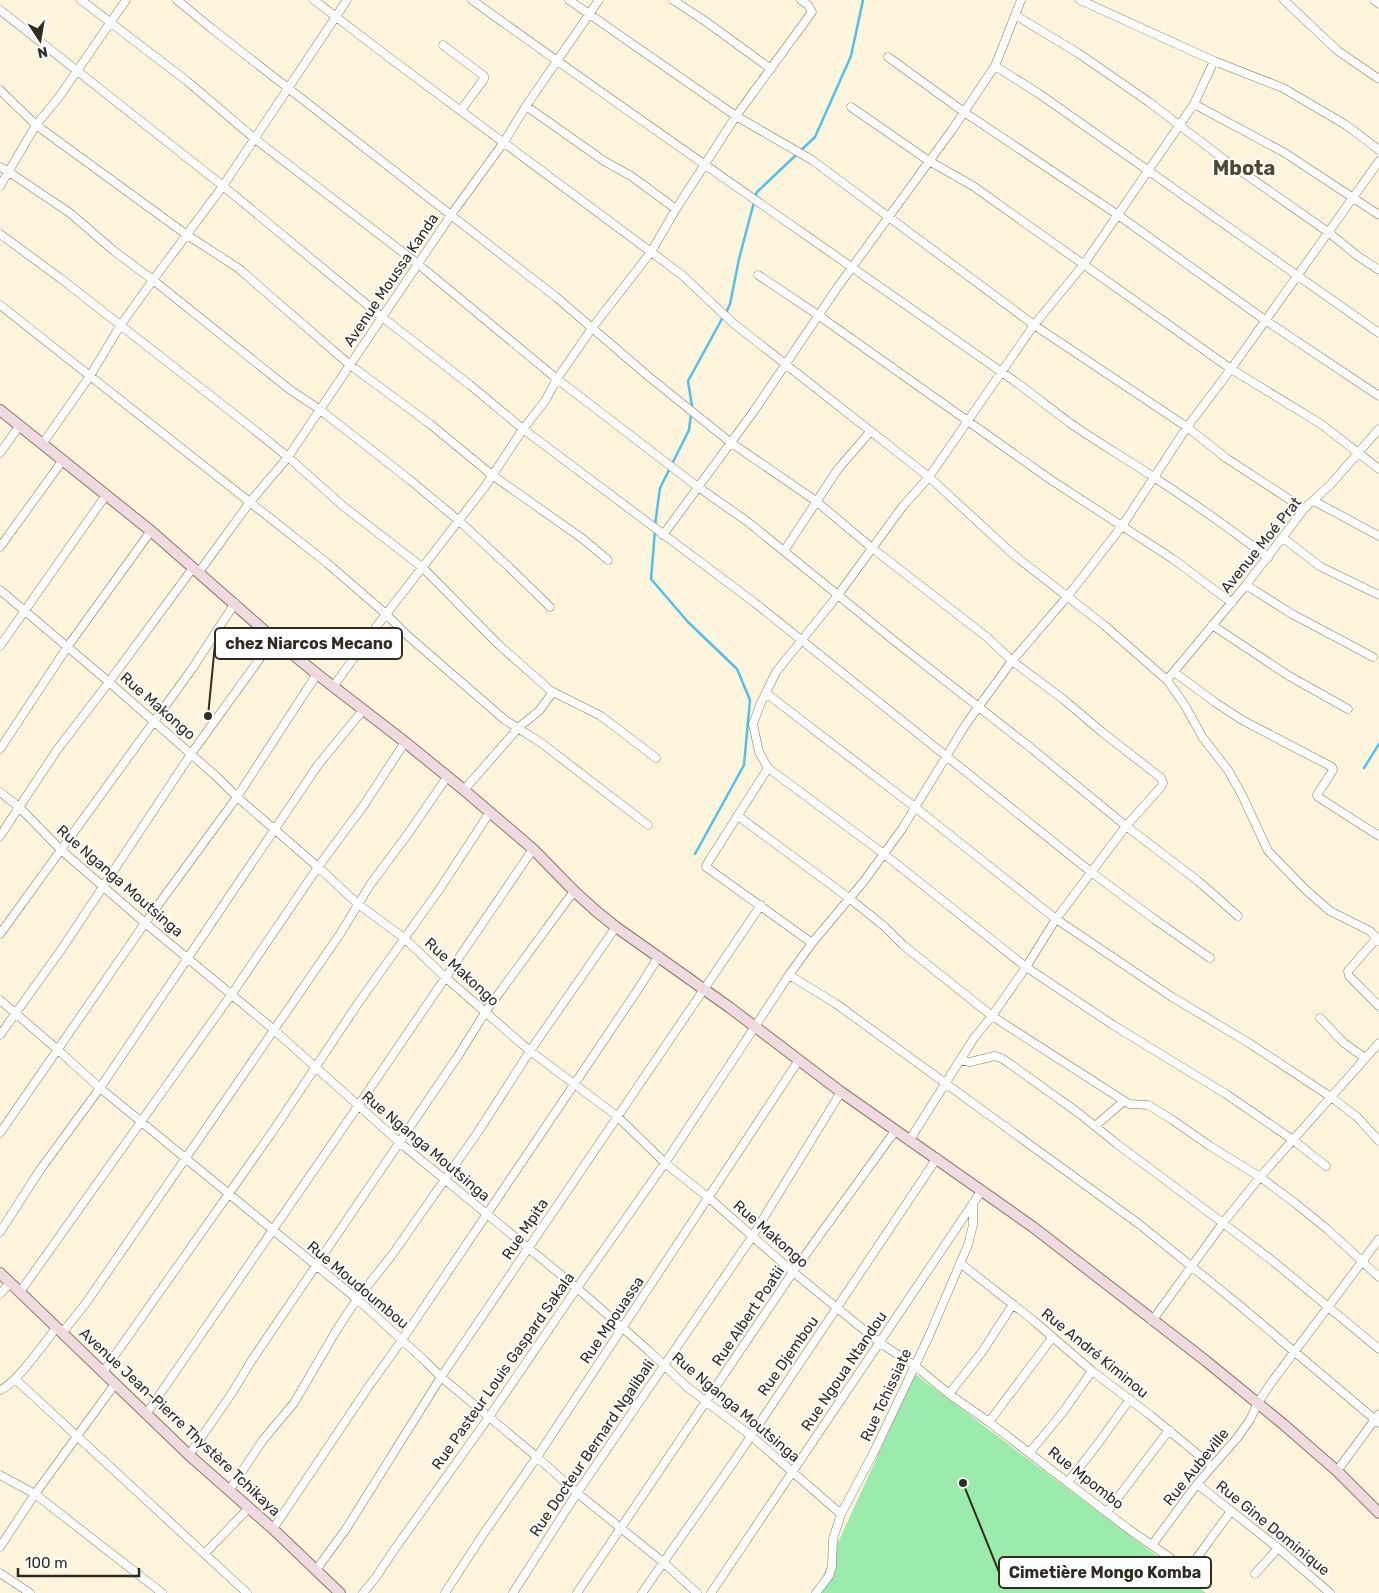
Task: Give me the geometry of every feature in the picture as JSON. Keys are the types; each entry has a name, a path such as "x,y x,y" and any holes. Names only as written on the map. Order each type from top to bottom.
{"street":[{"path":"82,0 187,81 255,139 418,264 557,379 698,487 748,522 1126,826 1198,881 1238,916"},
{"path":"0,186 36,125 77,72 126,0"},
{"path":"177,0 556,297 648,376 730,442 816,502 988,638 1012,661 1063,699 1161,778 1162,787 1126,826 1056,919 1026,967 944,1083 909,1140"},
{"path":"314,0 682,275 733,323 929,477 1015,556 1104,625 1167,680 1184,704 1203,738 1228,770 1268,851 1306,890 1330,911 1370,931 1378,939 1348,971 1348,976 1379,1006"},
{"path":"43,443 90,376 120,326 223,186 347,0"},
{"path":"472,0 1002,372 1073,425 1154,477 1268,558"},
{"path":"569,0 736,116 812,160 1034,325 1187,427 1226,458 1304,508"},
{"name":"Avenue Moussa Kanda","path":"0,836 57,750 196,570 288,457 599,0"},
{"path":"673,0 705,21 771,70"},
{"path":"333,686 386,614 484,488 523,429 545,401 557,379 592,328 651,252 676,209 736,116 812,12 808,5 801,0"},
{"path":"663,535 754,412 818,315 995,66 1022,0"},
{"path":"1080,0 1214,61 1283,88 1346,125 1379,150"},
{"path":"1284,0 1338,51 1379,79"},
{"path":"1374,0 1379,4"},
{"path":"0,10 223,186 382,317 470,384 523,429 755,603 800,641 1091,872 1154,920 1210,958"},
{"path":"1015,15 1078,53 1149,102 1179,126 1328,232 1359,258 1379,270"},
{"path":"443,45 484,76 484,79 461,110"},
{"path":"888,57 964,112 1118,215 1266,320 1379,396"},
{"path":"1214,61 1194,104 1084,264 1034,325 929,477 903,506 838,595 776,672 753,724 759,752 768,768 884,854 1026,967 1113,1025 1226,1094 1293,1140 1326,1166"},
{"path":"995,66 1038,93 1379,333"},
{"path":"0,90 36,125 186,235 238,268 350,365 430,424 492,475 583,538 608,560"},
{"path":"1194,104 1285,152 1379,215"},
{"path":"526,106 604,161 631,176 676,209"},
{"path":"851,107 929,161 973,186 1231,369 1321,424 1360,452 1379,469"},
{"name":"Rue Pasteur Louis Gaspard Sakala","path":"363,1593 489,1417 665,1163 789,975 812,943 884,854 916,808 978,706 1012,661 1067,596 1122,526 1187,427 1231,369 1379,161"},
{"path":"0,167 70,213 114,251 289,389 319,409 458,520 550,607"},
{"path":"0,234 60,278 288,457 343,506 422,567 499,645 553,692 601,716 656,758"},
{"path":"758,275 818,315 1051,480 1173,559 1232,603"},
{"path":"0,305 327,563 505,720 519,727 604,789 648,825"},
{"path":"0,410 20,424 151,531 274,639 464,790 533,848 574,891 616,927 704,988 895,1131 937,1158 1032,1227 1206,1361 1283,1424 1337,1471 1379,1513"},
{"path":"0,453 20,424"},
{"name":"Avenue Moé Prat","path":"1167,680 1246,586 1304,508 1314,501 1379,429"},
{"path":"784,551 838,469 870,432"},
{"path":"0,547 63,460"},
{"path":"0,646 106,495"},
{"path":"1314,501 1379,536"},
{"path":"0,748 68,646 151,531"},
{"path":"1283,538 1321,567 1379,596"},
{"path":"1246,586 1292,614 1373,657"},
{"name":"Rue Makongo","path":"0,590 68,646 192,754 237,798 358,904 404,938 445,977 530,1051 617,1116 665,1163 709,1198 793,1272 880,1343 914,1365"},
{"path":"0,934 192,669 235,603"},
{"path":"1212,625 1288,676 1348,709"},
{"path":"0,1035 60,950 192,754 274,639"},
{"path":"1174,672 1242,720 1332,767 1333,770 1317,795 1318,797 1379,836"},
{"path":"0,1133 145,923 237,798 317,674"},
{"path":"464,790 519,727 539,711 553,692"},
{"path":"766,693 1056,919 1172,997 1249,1043 1331,1097 1357,1117 1378,1141"},
{"path":"0,1232 40,1170 100,1088 318,766 363,710"},
{"path":"20,1292 231,995 318,867 364,805 405,742"},
{"path":"768,768 706,867 812,943"},
{"path":"0,1390 15,1379 86,1303 186,1159 370,885 410,831 447,776"},
{"name":"Rue Nganga Moutsinga","path":"0,792 19,807 60,849 145,923 273,1029 399,1142 577,1288 687,1388 750,1435 841,1514"},
{"path":"103,1372 230,1194 490,812"},
{"path":"738,816 849,898 903,945 992,1016 1128,1104 1148,1105 1260,1177 1295,1202 1379,1277"},
{"path":"147,1413 533,848"},
{"path":"189,1455 458,1056 486,1011 574,891"},
{"name":"Rue Mpita","path":"316,1570 346,1529 441,1377 761,905"},
{"path":"229,1491 263,1440 294,1402 357,1299 392,1255 444,1178 478,1132 530,1051 616,927"},
{"path":"273,1529 637,991 658,956"},
{"path":"789,975 835,1003 1139,1224 1238,1304 1293,1352 1378,1419 1337,1471"},
{"name":"Rue Moudoumbou","path":"0,1000 100,1088 357,1299 441,1377 577,1493 663,1562 697,1593"},
{"path":"1320,1018 1344,1043 1365,1058"},
{"path":"1152,1321 1223,1222 1260,1177 1379,1044"},
{"path":"960,1060 970,1062 995,1056 1003,1060 1223,1222 1379,1349"},
{"name":"Rue Mpouassa","path":"445,1593 799,1060"},
{"name":"Rue Docteur Bernard Ngalibali","path":"512,1593 577,1493 752,1237 841,1092"},
{"path":"1095,1126 1124,1101"},
{"name":"Rue Albert Poatii","path":"578,1593 793,1272 895,1131"},
{"name":"Rue Djembou","path":"642,1593 735,1460 937,1158"},
{"name":"Rue Ngoua Ntandou","path":"711,1593 982,1190"},
{"name":"Rue Tchissiate","path":"816,1593 829,1576 832,1566 833,1538 841,1514 874,1452 968,1245 973,1225 973,1204"},
{"name":"Rue Aubeville","path":"1152,1545 1197,1484 1242,1432 1257,1404 1293,1352 1379,1239"},
{"name":"Rue André Kiminou","path":"960,1263 1212,1466"},
{"name":"Avenue Jean-Pierre Thystère Tchikaya","path":"0,1273 189,1455 273,1529 340,1593"},
{"path":"0,1294 10,1283"},
{"path":"949,1394 982,1352 1013,1304"},
{"path":"989,1422 1052,1338"},
{"name":"Rue Mpombo","path":"914,1365 949,1394 1180,1564 1190,1564 1196,1559 1231,1511"},
{"path":"1030,1452 1063,1412 1092,1371"},
{"path":"15,1379 247,1593"},
{"path":"0,1547 35,1494 115,1384"},
{"path":"1068,1482 1130,1400"},
{"path":"1107,1512 1169,1430"},
{"path":"0,1475 35,1494 162,1593"},
{"name":"Rue Gine Dominique","path":"1197,1484 1278,1548 1330,1593"},
{"path":"205,1554 249,1508"},
{"path":"1255,1574 1278,1548"},
{"path":"0,1573 30,1593"}],"green space":[{"path":"915,1374 1206,1593 815,1593"}],"waterway":[{"path":"755,197 757,192 815,137 851,56 863,0"},
{"path":"726,313 730,304 739,259 754,202"},
{"path":"655,525 660,488 689,430 692,406 688,381 723,317"},
{"path":"655,530 651,579 688,622 737,669 750,700 744,765 695,854"},
{"path":"1364,768 1379,744"}],"place":[{"name":"chez Niarcos Mecano","path":"208,716"},
{"name":"Cimetière Mongo Komba","path":"963,1483"}],"district":[{"name":"Mbota","path":"1244,168"}]}
